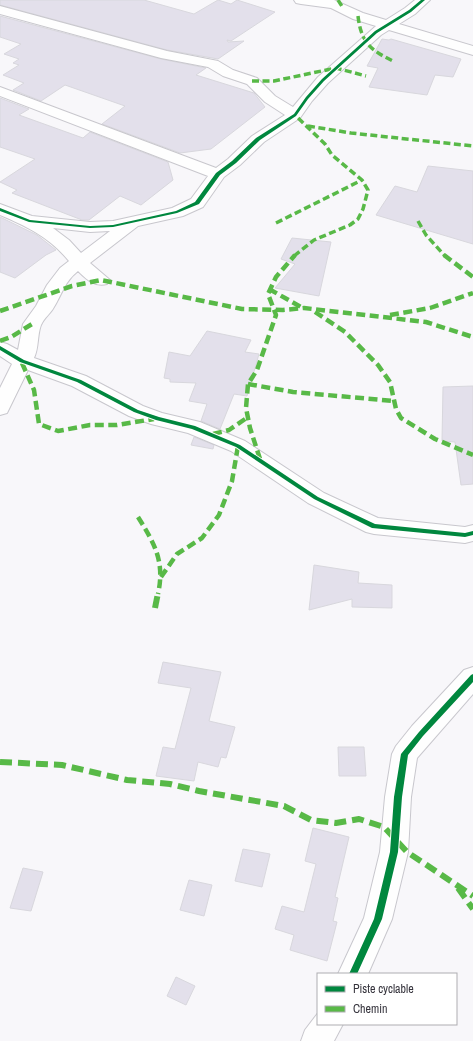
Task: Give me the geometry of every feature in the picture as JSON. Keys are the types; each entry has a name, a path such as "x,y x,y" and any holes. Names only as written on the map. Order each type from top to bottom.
{"street":[{"path":"300,0 334,4 358,16 473,51"},
{"path":"0,209 29,220 90,227 113,226 137,219 177,212 197,203 218,174 234,162 258,139 295,115 306,98 323,80 386,25 410,11 423,0"},
{"path":"0,10 166,55 212,64 228,73 252,81 270,99 295,115"},
{"path":"0,91 218,174"},
{"path":"11,354 27,353 32,324 45,307 54,289 66,272 137,219"},
{"path":"29,220 61,243 81,262 86,270 101,280"},
{"path":"0,380 11,354"},
{"path":"0,408 11,354"},
{"path":"11,354 79,381 136,411 158,419 193,427 232,443 260,459 284,478 316,498 374,526 470,540"},
{"path":"353,973 378,919 394,852 398,797 405,754 421,734 473,677"},
{"path":"316,1041 327,1025"}],"building":[{"path":"0,0 144,0 194,14 218,0 231,4 237,0 275,12 231,41 227,40 228,42 244,41 218,59 167,50 0,5"},
{"path":"0,16 161,59 206,68 196,75 254,93 265,107 211,149 180,153 102,124 125,106 65,85 41,101 13,90 24,83 3,75 19,65 13,63 19,59 4,54 21,44 0,37"},
{"path":"382,39 391,39 461,59 453,77 435,75 427,95 369,87 378,68 367,66"},
{"path":"0,98 29,109 19,115 83,138 90,132 168,162 173,180 141,205 120,196 89,220 82,220 12,193 17,190 0,182 35,159 0,147"},
{"path":"428,166 473,171 473,244 376,215 395,186 417,192"},
{"path":"0,217 37,235 56,250 46,255 15,278 0,272"},
{"path":"292,238 331,242 319,296 275,288 295,264 281,259"},
{"path":"207,331 251,340 245,352 259,354 247,396 234,394 220,429 201,421 207,404 189,401 196,383 170,382 170,379 164,378 169,352 190,356"},
{"path":"473,386 473,484 461,485 455,442 442,441 443,387"},
{"path":"194,437 214,445 213,449 191,445"},
{"path":"314,565 359,572 358,583 392,585 392,608 352,607 352,599 309,610"},
{"path":"163,662 221,672 209,721 235,727 226,758 221,757 218,767 198,762 194,781 156,776 163,747 175,749 191,688 158,683"},
{"path":"338,747 364,747 366,776 339,776"},
{"path":"313,828 349,837 335,897 338,898 333,921 337,922 327,961 290,950 294,935 275,929 282,906 304,912 316,864 305,861"},
{"path":"243,849 270,854 262,887 235,881"},
{"path":"23,868 43,872 31,911 10,908"},
{"path":"189,880 212,885 204,916 180,910"},
{"path":"176,977 195,986 186,1005 167,996"}],"marked path":[{"path":"338,0 343,8"},
{"path":"358,16 361,33 367,44 378,53 393,61"},
{"path":"252,81 274,81 336,68 366,76"},
{"path":"260,459 250,428 246,408 248,384 257,370 276,315 268,294 271,286 289,260 306,246 314,240 346,227 358,219 363,209 368,190 362,180 332,155 325,144 295,115"},
{"path":"308,126 351,133 473,146"},
{"path":"276,223 362,180"},
{"path":"418,221 426,235 442,254 473,277"},
{"path":"0,311 72,286 101,280 242,309 283,310 304,308 426,322 473,337"},
{"path":"269,289 301,307"},
{"path":"390,315 430,308 473,293"},
{"path":"315,312 345,332 386,374 393,391 397,413 404,421 449,446 473,455"},
{"path":"0,341 11,337 32,324"},
{"path":"22,363 34,390 39,424 58,431 90,425 117,425 154,419"},
{"path":"248,384 293,392 394,401"},
{"path":"213,434 229,430 248,417"},
{"path":"161,577 177,554 202,538 213,526 224,504 232,481 238,446"},
{"path":"138,517 147,531 160,561 161,577 155,608"},
{"path":"0,762 62,765 127,780 170,784 199,791 284,806 311,820 336,823 359,819 384,827 407,852 473,896"},
{"path":"458,888 473,909"}],"cycle path":[{"path":"0,209 29,221 90,227 113,226 177,212 197,203 218,174 234,162 258,139 295,115 307,98 323,80 376,32 410,11 423,0"},
{"path":"0,348 22,361 79,381 136,411 158,419 193,427 238,446 316,498 374,526 465,535 473,533"},
{"path":"353,973 378,919 394,852 398,797 405,754 421,734 473,677"}]}
